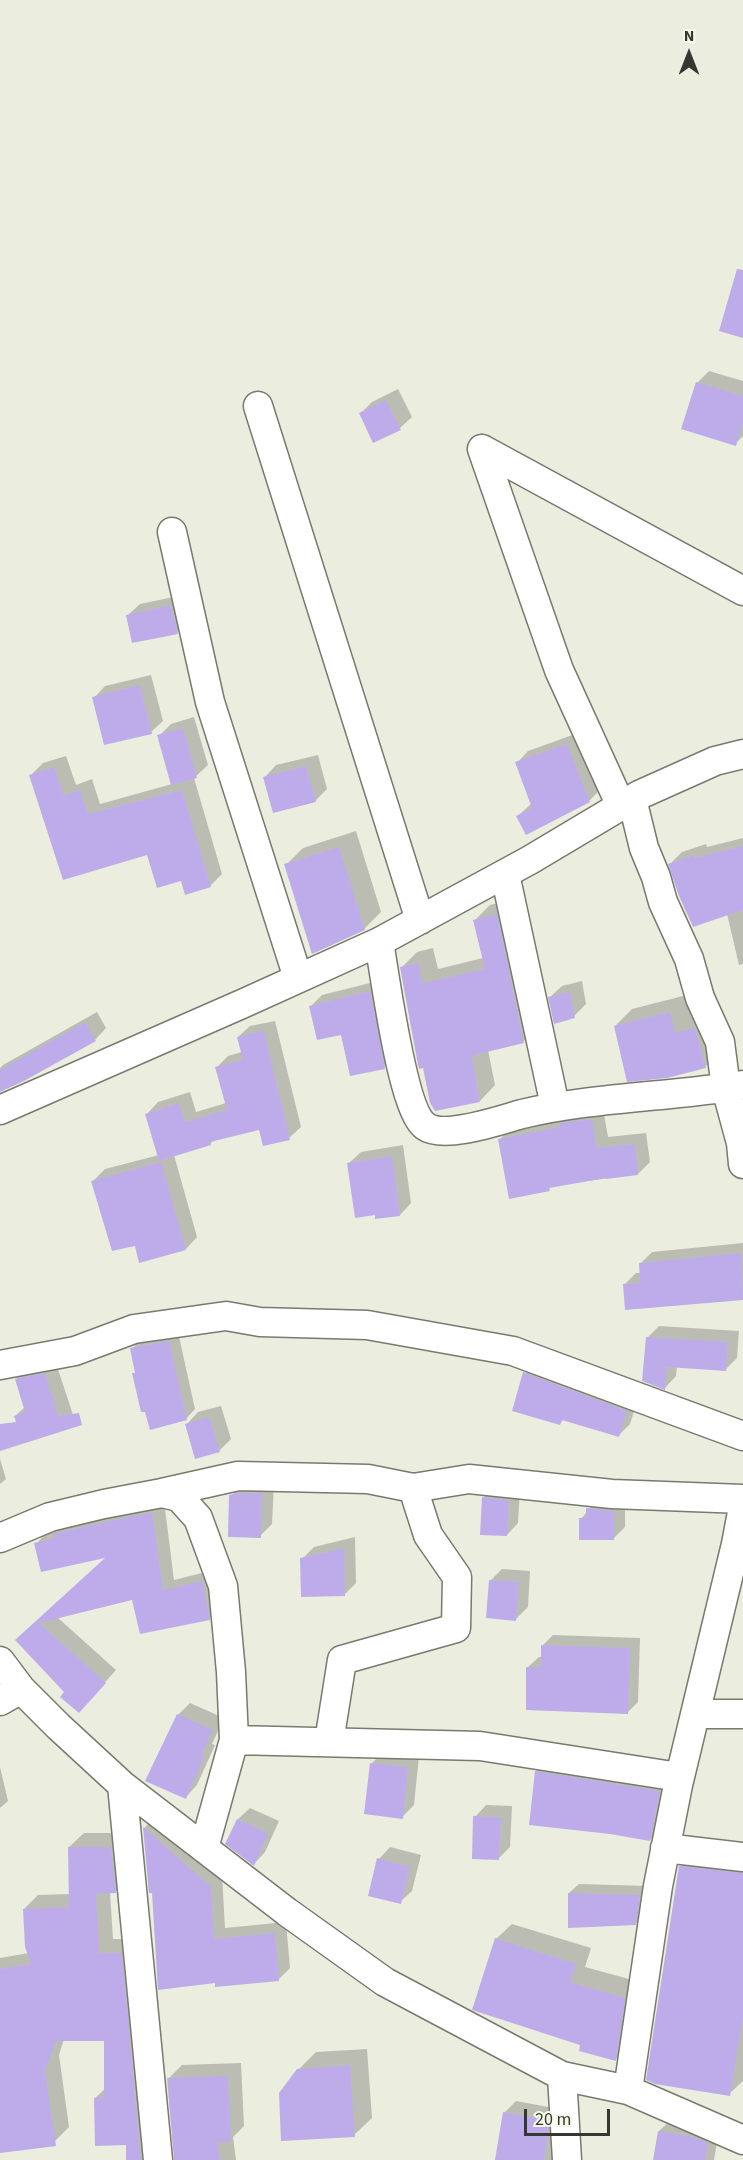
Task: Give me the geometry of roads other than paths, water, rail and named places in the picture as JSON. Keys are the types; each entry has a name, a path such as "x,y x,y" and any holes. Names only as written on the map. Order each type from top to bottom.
{"street":[{"path":"258,406 420,920"},
{"path":"743,591 482,449 559,670 627,803 656,877 663,902 689,959 700,998 720,1042 735,1086 743,1164"},
{"path":"172,532 210,702 298,978"},
{"path":"0,1110 379,942 505,874 627,803 714,761 743,754"},
{"path":"505,874 555,1107"},
{"path":"379,942 404,1081 417,1117 426,1127 457,1130 555,1107 735,1086"},
{"path":"0,1365 75,1351 134,1329 226,1316 260,1322 367,1325 513,1351 743,1436"},
{"path":"0,1538 50,1517 238,1476 368,1479 413,1488 469,1479 612,1494 743,1499"},
{"path":"329,1742 342,1660 456,1628 457,1577 428,1535 413,1488"},
{"path":"162,1493 180,1497 198,1518 223,1586 231,1672 234,1740 204,1848"},
{"path":"628,2090 665,1848 696,1714 736,1574 743,1507"},
{"path":"0,1660 11,1695 58,1726 122,1785 287,1912 385,1982 561,2076 628,2090 743,2140"},
{"path":"696,1714 743,1714"},
{"path":"234,1740 480,1746 680,1777"},
{"path":"122,1785 158,2160"},
{"path":"665,1848 743,1857"},
{"path":"561,2076 567,2160"}]}
